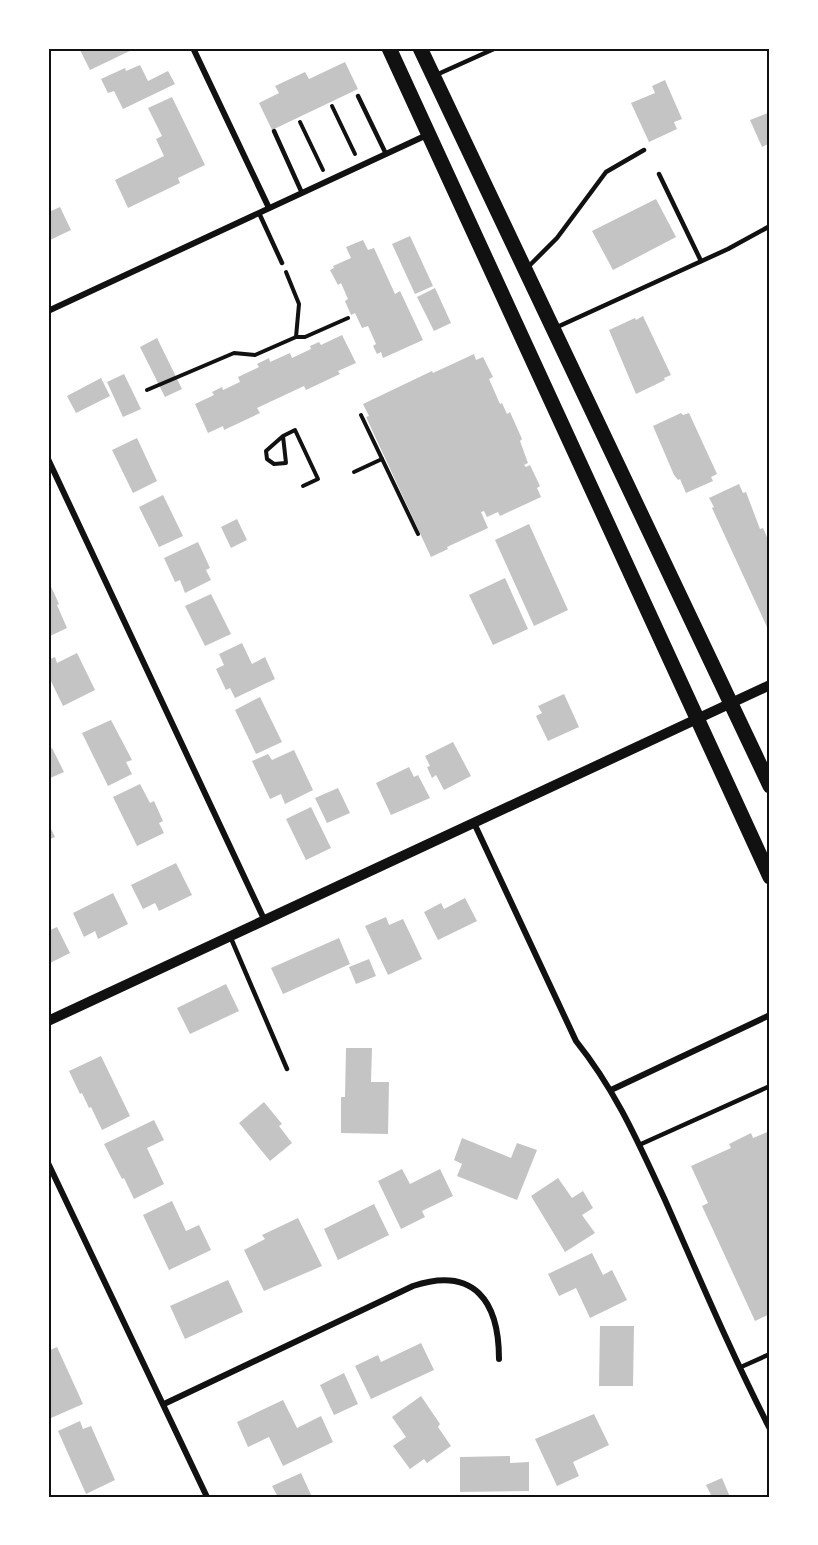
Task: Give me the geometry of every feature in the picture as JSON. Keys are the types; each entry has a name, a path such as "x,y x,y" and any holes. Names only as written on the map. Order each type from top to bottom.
{"main road":[{"path":"389,48 770,877"},
{"path":"420,48 770,786"}],"street":[{"path":"193,48 269,208"},
{"path":"48,311 429,134"},
{"path":"48,459 264,919"},
{"path":"48,1021 770,685"},
{"path":"474,823 576,1041 611,1090 639,1145 770,1430"},
{"path":"611,1090 770,1015"},
{"path":"48,1163 207,1497"},
{"path":"164,1404 412,1286 436,1280 452,1279 465,1284 483,1300 498,1329 499,1359"}],"lane":[{"path":"434,76 496,48"},
{"path":"358,96 386,154"},
{"path":"274,131 302,193"},
{"path":"525,270 556,238 606,172 644,150"},
{"path":"659,174 701,261"},
{"path":"259,213 282,263"},
{"path":"552,329 728,249 770,226"},
{"path":"230,936 287,1069"},
{"path":"639,1145 770,1086"},
{"path":"741,1367 770,1354"}],"path":[{"path":"332,106 361,166"},
{"path":"300,122 328,181"},
{"path":"282,263 298,304 296,337"},
{"path":"147,390 234,353 255,355 296,337 306,337 348,318"},
{"path":"362,415 418,534"},
{"path":"283,436 286,463 274,464 267,459 266,451 283,436 295,430 318,479 303,486"},
{"path":"354,472 382,459"}],"building":[{"path":"79,48 136,48 90,70"},
{"path":"345,62 358,89 272,130 259,103 279,93 275,86 305,72 309,79"},
{"path":"140,65 148,81 168,71 175,84 123,109 114,91 108,93 101,79 125,68 126,71"},
{"path":"665,80 682,119 674,122 677,129 649,142 631,103 655,93 652,86"},
{"path":"172,97 205,165 178,178 180,183 128,208 115,180 164,156 156,139 162,136 148,108"},
{"path":"770,112 770,143 762,147 750,120"},
{"path":"656,199 676,237 613,270 592,231"},
{"path":"48,206 51,211 60,207 71,230 48,241"},
{"path":"410,236 433,286 415,294 392,244"},
{"path":"363,240 368,250 374,248 395,294 400,291 423,340 383,358 381,352 377,354 373,346 376,344 368,326 362,328 355,313 351,315 345,301 348,299 341,283 338,285 330,270 334,268 333,266 351,258 346,247"},
{"path":"435,288 451,323 434,331 417,297"},
{"path":"643,316 671,375 636,394 609,330"},
{"path":"342,335 356,363 338,371 340,374 306,390 304,386 257,408 260,413 224,430 223,426 208,433 195,404 214,395 212,392 222,387 223,390 240,382 238,377 259,367 257,364 269,358 270,362 290,353 292,358 311,349 310,346 319,342 321,345"},
{"path":"157,338 182,389 165,397 140,347"},
{"path":"474,354 476,360 483,357 493,377 489,379 500,404 502,403 507,414 510,412 522,439 520,441 528,463 524,465 526,467 530,465 540,486 537,488 541,497 500,516 498,512 487,517 484,511 481,512 488,528 431,557 366,417 369,416 363,404"},
{"path":"124,374 141,409 123,417 107,382"},
{"path":"101,378 110,396 76,413 67,396"},
{"path":"681,413 683,415 689,413 717,474 711,477 713,481 686,493 680,479 678,480 674,475 653,426"},
{"path":"137,438 157,481 133,493 112,450"},
{"path":"739,484 743,493 746,492 760,529 763,528 770,544 770,625 767,627 709,498"},
{"path":"163,495 183,536 159,547 139,507"},
{"path":"237,519 247,540 231,548 221,527"},
{"path":"529,524 568,610 534,626 495,540"},
{"path":"198,542 210,568 206,570 211,580 185,593 180,580 175,582 164,558"},
{"path":"505,578 528,629 493,645 469,595"},
{"path":"48,580 67,628 48,637"},
{"path":"211,594 231,634 205,646 185,606"},
{"path":"242,643 252,664 265,657 275,679 235,698 230,688 226,690 216,669 224,665 219,654"},
{"path":"77,653 95,690 63,706 48,675 48,660 55,657 57,663"},
{"path":"564,694 579,727 548,741 536,716 542,713 538,706"},
{"path":"260,697 282,742 256,754 235,710"},
{"path":"111,720 132,760 126,762 132,774 108,786 82,733"},
{"path":"453,742 471,776 444,790 436,775 432,778 425,756"},
{"path":"52,748 64,772 48,779 48,750"},
{"path":"294,750 313,790 285,804 281,794 270,799 252,761 268,754 272,760"},
{"path":"409,767 414,777 418,775 430,798 391,815 376,783"},
{"path":"140,784 150,803 154,801 163,821 159,823 164,833 137,846 113,797"},
{"path":"338,788 350,813 327,823 315,798"},
{"path":"311,807 331,848 306,860 286,819"},
{"path":"48,823 55,837 48,840"},
{"path":"176,863 192,895 159,911 155,903 143,909 131,885"},
{"path":"113,893 128,924 98,939 95,931 84,937 73,913"},
{"path":"465,898 477,921 438,940 424,912 441,903 444,909"},
{"path":"386,917 389,925 403,919 422,959 388,975 365,926"},
{"path":"57,927 70,953 48,966 48,931"},
{"path":"339,938 350,964 283,994 271,968"},
{"path":"369,959 376,976 356,984 349,967"},
{"path":"226,984 239,1011 190,1034 177,1008"},
{"path":"346,1048 372,1048 371,1082 389,1082 388,1134 341,1133 341,1097 345,1097"},
{"path":"101,1056 130,1116 102,1130 69,1071"},
{"path":"264,1102 282,1124 279,1126 292,1143 270,1161 239,1123"},
{"path":"154,1120 164,1140 147,1148 164,1184 134,1199 104,1144"},
{"path":"770,1131 770,1314 755,1321 702,1206 708,1203 691,1166 731,1148 729,1144 751,1133 753,1138"},
{"path":"462,1138 511,1158 517,1143 537,1150 517,1200 457,1176 462,1164 454,1160"},
{"path":"402,1169 410,1184 440,1169 453,1196 422,1211 425,1217 401,1229 378,1181"},
{"path":"558,1178 572,1198 583,1191 593,1208 582,1215 595,1233 565,1252 531,1196"},
{"path":"172,1201 186,1231 199,1225 211,1250 169,1270 143,1215"},
{"path":"374,1204 389,1235 338,1260 324,1229"},
{"path":"298,1218 322,1266 264,1291 244,1250 265,1239 262,1235"},
{"path":"592,1253 603,1275 612,1270 627,1300 590,1318 576,1288 559,1296 548,1274"},
{"path":"228,1280 243,1312 185,1339 170,1306"},
{"path":"600,1326 634,1326 633,1386 599,1386"},
{"path":"421,1343 434,1370 371,1399 355,1366 378,1355 381,1362"},
{"path":"57,1347 83,1404 51,1418 48,1411 48,1351"},
{"path":"344,1373 358,1404 334,1415 320,1385"},
{"path":"421,1396 440,1424 438,1427 451,1446 427,1463 424,1459 410,1469 393,1446 406,1437 392,1417"},
{"path":"283,1400 297,1428 321,1416 333,1442 283,1466 269,1437 248,1447 237,1422"},
{"path":"594,1414 609,1445 573,1462 579,1476 557,1486 535,1439"},
{"path":"80,1421 83,1429 91,1426 115,1480 86,1494 58,1431"},
{"path":"510,1456 510,1463 529,1462 529,1491 460,1492 460,1457"},
{"path":"301,1473 312,1497 278,1497 272,1486"},
{"path":"722,1478 730,1497 712,1497 706,1485"}]}
